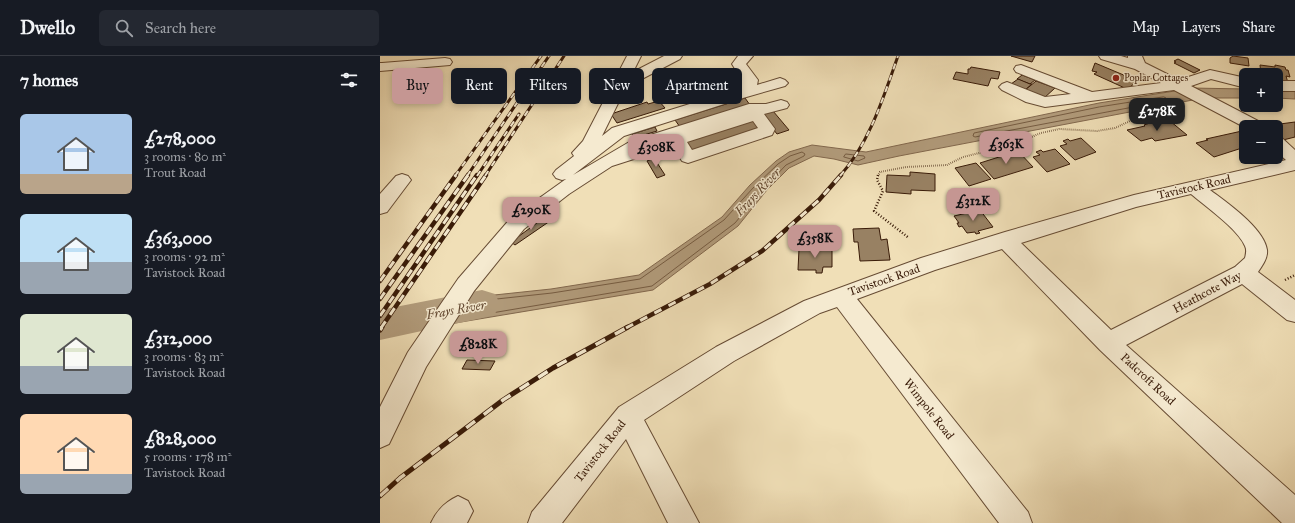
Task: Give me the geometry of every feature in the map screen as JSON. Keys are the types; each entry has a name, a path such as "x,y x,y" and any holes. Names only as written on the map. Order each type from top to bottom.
{"street":[{"path":"381,68 393,56"},
{"path":"632,68 634,56"},
{"path":"644,71 676,56"},
{"path":"742,68 739,64 746,56"},
{"path":"1106,56 1138,61 1177,86 1243,120"},
{"path":"381,68 445,62"},
{"path":"742,68 749,78 750,84 742,92"},
{"path":"1021,69 1081,94 1091,96"},
{"path":"1007,87 1041,102 1177,86 1210,74 1239,81"},
{"path":"644,76 650,76"},
{"path":"742,94 780,83"},
{"path":"1283,86 1295,86"},
{"path":"380,435 417,360 466,285 489,256 590,143 614,104"},
{"path":"562,174 618,132 709,104"},
{"path":"517,224 562,190 606,162 637,145 752,111 781,105"},
{"path":"606,162 664,144 679,144 688,157 766,131 767,128 752,111"},
{"path":"1283,148 1295,159"},
{"name":"Tavistock Road","path":"543,523 628,416 725,354 812,307 928,264 1005,239 1134,201 1295,164"},
{"path":"380,206 402,180"},
{"name":"Heathcote Way","path":"1108,342 1243,273 1249,269 1255,260 1256,250 1253,242 1232,219 1194,187"},
{"name":"Padcroft Road","path":"1005,239 1108,342 1295,515"},
{"path":"1243,273 1295,314"},
{"name":"Wimpole Road","path":"841,295 1017,523"},
{"path":"628,416 684,523"}],"path":[{"path":"909,238 874,211 874,208 883,191 877,180 880,172 906,167 947,165 963,157 1012,145 1041,133 1053,130 1097,131 1115,128 1162,106 1203,99"}],"water":[{"path":"1191,88 1239,89 1239,98 1204,98"},
{"path":"1181,90 1198,99 858,165 814,156 789,168 767,190 738,226 653,290 449,324 466,298 551,289 639,275 722,217 750,185 776,161 789,152 812,145 866,152 1099,103"},
{"path":"1283,90 1295,90 1295,99 1283,98"}],"building":[{"path":"1011,56 1035,56 1032,62"},
{"path":"1233,56 1248,58 1249,66 1230,63 1230,58"},
{"path":"1178,59 1200,70 1194,73 1174,63 1176,62 1174,61"},
{"name":"Poplar Cottages","path":"1095,63 1138,81 1127,89 1094,74 1097,72 1092,71"},
{"path":"1260,65 1285,67 1286,70 1288,70 1290,77 1286,76 1288,83 1283,83 1283,68 1260,68"},
{"path":"971,67 1000,72 998,79 991,78 988,86 953,79 956,72 968,74 968,69"},
{"path":"1022,75 1035,80 1030,84 1017,79"},
{"path":"1018,79 1032,84 1025,90 1011,84"},
{"path":"1036,81 1055,88 1043,99 1024,91"},
{"path":"745,98 750,105 680,127 675,120 726,104 742,104 742,99"},
{"path":"647,102 648,104 662,104 665,108 617,123 611,114"},
{"path":"773,111 789,130 777,134 762,115"},
{"path":"753,118 761,128 688,152 681,142"},
{"path":"1170,121 1187,135 1155,141 1152,138 1141,141 1127,130 1145,126 1144,125 1150,123 1159,124"},
{"path":"1295,122 1295,137 1283,140 1283,124"},
{"path":"655,127 657,131 634,138 632,134"},
{"path":"1239,132 1239,149 1214,157 1196,143 1208,140 1206,139"},
{"path":"1081,138 1096,152 1075,160 1060,146 1067,144 1063,141 1068,139 1070,141"},
{"path":"1055,149 1070,164 1047,172 1033,157 1040,155 1036,152 1041,150 1043,152"},
{"path":"1018,151 1033,167 994,179 980,163"},
{"path":"654,158 665,175 657,178 647,161"},
{"path":"976,163 991,179 969,186 955,168"},
{"path":"910,172 935,174 935,191 911,190 911,194 886,192 887,175 910,176"},
{"path":"980,210 993,227 978,231 980,233 976,234 975,232 967,233 962,226 959,227 957,223 959,223 954,216"},
{"path":"545,217 550,221 515,245 511,242"},
{"path":"879,228 881,240 887,239 890,260 860,261 858,242 854,242 853,229"},
{"path":"813,246 832,246 832,267 823,267 822,273 816,273 816,270 798,270 799,249 813,249"},
{"path":"467,360 495,361 490,370 462,369"}],"waterway":[{"name":"Frays River","path":"380,325 482,304"}],"railway":[{"path":"455,176 541,56"},
{"path":"467,176 549,56"},
{"path":"485,176 564,56"},
{"path":"840,176 860,149 868,134 898,56"},
{"path":"477,176 519,114"},
{"path":"380,281 456,175"},
{"path":"380,299 468,175"},
{"path":"380,316 477,175"},
{"path":"381,328 486,175"},
{"path":"626,328 710,284 762,251 819,200 841,175"},
{"path":"380,496 400,478 503,400 553,368 628,327"}],"place":[{"name":"Poplar Cottages","path":"1116,78"}]}
